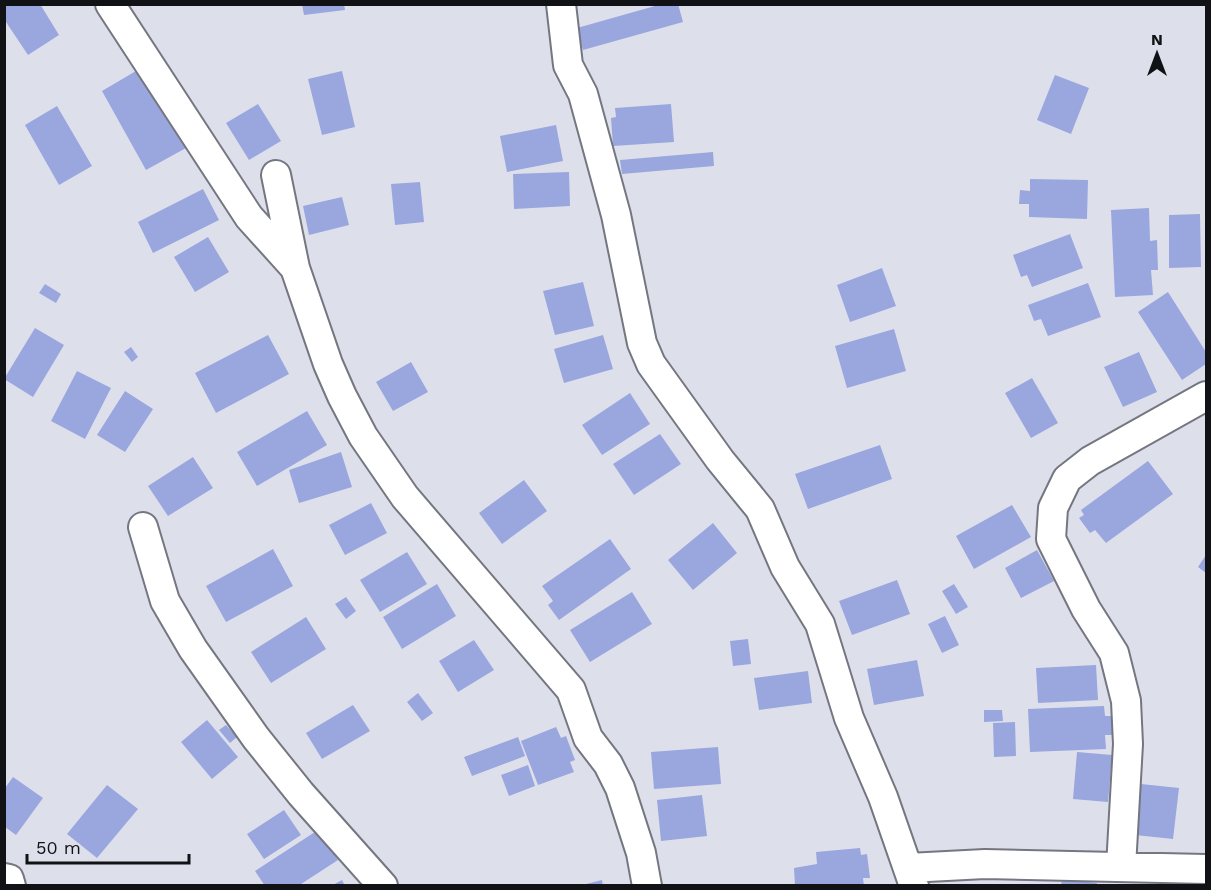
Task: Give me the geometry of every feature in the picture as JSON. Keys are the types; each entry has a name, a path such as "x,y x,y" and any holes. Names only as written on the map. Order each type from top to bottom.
{"street":[{"path":"110,4 249,217 295,268"},
{"path":"561,4 566,59 583,94 616,215 642,343 651,364 720,460 760,509 785,567 820,624 849,718 883,797 911,877 985,864 1206,868"},
{"path":"276,176 295,268 328,364 363,436 405,497 571,690 588,738 608,764 620,788 641,853 647,885"},
{"path":"1121,867 1127,778 1126,700 1114,653 1086,609 1051,539 1053,508 1067,479 1090,461 1206,396"},
{"path":"143,527 165,601 193,649 294,785 383,885"},
{"path":"4,878 9,879 11,885"}],"building":[{"path":"4,4 40,4 59,35 28,55 4,19"},
{"path":"302,4 344,4 345,10 304,15"},
{"path":"662,4 678,4 683,22 583,50 577,28"},
{"path":"141,68 186,148 146,170 102,91"},
{"path":"342,71 355,127 322,135 308,79"},
{"path":"1055,75 1089,88 1071,134 1037,120"},
{"path":"258,104 281,141 249,160 226,123"},
{"path":"671,104 674,142 613,146 611,118 616,117 615,108"},
{"path":"57,106 92,166 59,185 25,125"},
{"path":"556,125 563,161 507,172 500,136"},
{"path":"713,152 714,166 622,174 620,160"},
{"path":"569,172 570,206 514,209 513,174"},
{"path":"1030,179 1088,180 1087,219 1029,217 1029,204 1019,204 1020,190 1030,191"},
{"path":"420,182 424,222 395,225 391,184"},
{"path":"203,189 219,220 153,253 138,222"},
{"path":"342,197 349,225 309,235 303,206"},
{"path":"1149,208 1150,241 1157,240 1158,270 1151,270 1153,295 1115,297 1111,210"},
{"path":"1200,214 1201,267 1169,268 1169,215"},
{"path":"1070,234 1083,268 1032,287 1027,275 1021,277 1013,255"},
{"path":"208,237 229,272 195,292 174,257"},
{"path":"882,268 896,306 850,322 837,285"},
{"path":"583,282 594,326 555,335 543,291"},
{"path":"1088,283 1101,317 1048,336 1041,319 1034,321 1028,305"},
{"path":"45,284 61,294 56,303 39,293"},
{"path":"1168,292 1206,352 1206,364 1182,380 1138,312"},
{"path":"35,328 64,345 33,397 4,379"},
{"path":"894,329 906,371 847,388 835,346"},
{"path":"268,335 289,374 216,413 195,373"},
{"path":"603,335 613,369 564,383 554,349"},
{"path":"131,347 138,357 132,362 124,352"},
{"path":"1139,352 1157,392 1123,407 1104,367"},
{"path":"411,362 428,392 393,411 376,382"},
{"path":"77,371 111,388 85,439 51,421"},
{"path":"1032,378 1058,423 1031,438 1005,393"},
{"path":"125,391 153,409 125,452 97,435"},
{"path":"630,393 650,424 602,455 582,425"},
{"path":"307,411 327,445 257,486 237,452"},
{"path":"660,434 681,464 634,495 613,464"},
{"path":"880,445 892,479 808,509 795,474"},
{"path":"341,452 352,487 299,503 289,470"},
{"path":"193,457 213,488 168,516 148,486"},
{"path":"1148,461 1173,494 1106,543 1095,530 1090,533 1079,518 1084,515 1081,510"},
{"path":"524,480 547,511 502,544 479,513"},
{"path":"371,503 387,533 345,555 329,525"},
{"path":"1012,505 1031,537 974,569 956,536"},
{"path":"713,523 737,553 693,590 668,560"},
{"path":"610,539 631,569 559,620 548,605 553,601 542,586"},
{"path":"273,549 293,586 226,622 206,586"},
{"path":"1037,550 1054,581 1021,598 1005,568"},
{"path":"407,552 427,584 380,612 360,580"},
{"path":"1206,555 1206,573 1198,567"},
{"path":"897,580 910,614 852,635 839,601"},
{"path":"437,584 456,616 402,649 383,617"},
{"path":"954,584 968,607 956,614 942,591"},
{"path":"632,592 652,624 590,662 570,630"},
{"path":"346,597 356,611 346,619 335,604"},
{"path":"945,616 959,645 942,653 928,624"},
{"path":"306,617 326,649 271,683 251,652"},
{"path":"748,639 751,664 733,666 730,641"},
{"path":"474,640 494,670 458,692 439,661"},
{"path":"917,660 924,696 874,705 867,669"},
{"path":"1096,665 1098,700 1038,703 1036,668"},
{"path":"808,671 812,703 759,710 754,678"},
{"path":"418,693 433,713 422,721 407,702"},
{"path":"353,705 370,731 322,759 306,733"},
{"path":"1104,706 1105,716 1113,716 1114,735 1105,735 1106,749 1030,752 1028,709"},
{"path":"984,710 1002,710 1003,721 984,722"},
{"path":"207,720 238,757 212,779 181,742"},
{"path":"1015,722 1016,756 994,757 993,723"},
{"path":"226,725 237,737 230,743 219,730"},
{"path":"556,727 561,738 566,736 575,760 570,762 574,772 538,785 521,741"},
{"path":"518,737 525,756 472,776 464,757"},
{"path":"718,747 721,784 654,789 651,752"},
{"path":"1077,752 1112,755 1108,802 1073,799"},
{"path":"528,765 535,786 509,796 501,775"},
{"path":"13,777 43,798 16,835 5,827 5,788"},
{"path":"1141,784 1179,788 1173,839 1135,835"},
{"path":"107,785 138,809 97,858 67,834"},
{"path":"702,795 707,836 661,841 657,800"},
{"path":"284,810 301,835 264,859 247,834"},
{"path":"318,830 338,860 298,886 265,886 255,871"},
{"path":"860,848 861,855 867,854 870,878 863,878 864,886 795,886 794,868 817,864 816,852"},
{"path":"1062,879 1097,883 1096,886 1061,886"},
{"path":"342,880 345,886 331,886"},
{"path":"602,880 603,886 582,886 582,885"}]}
